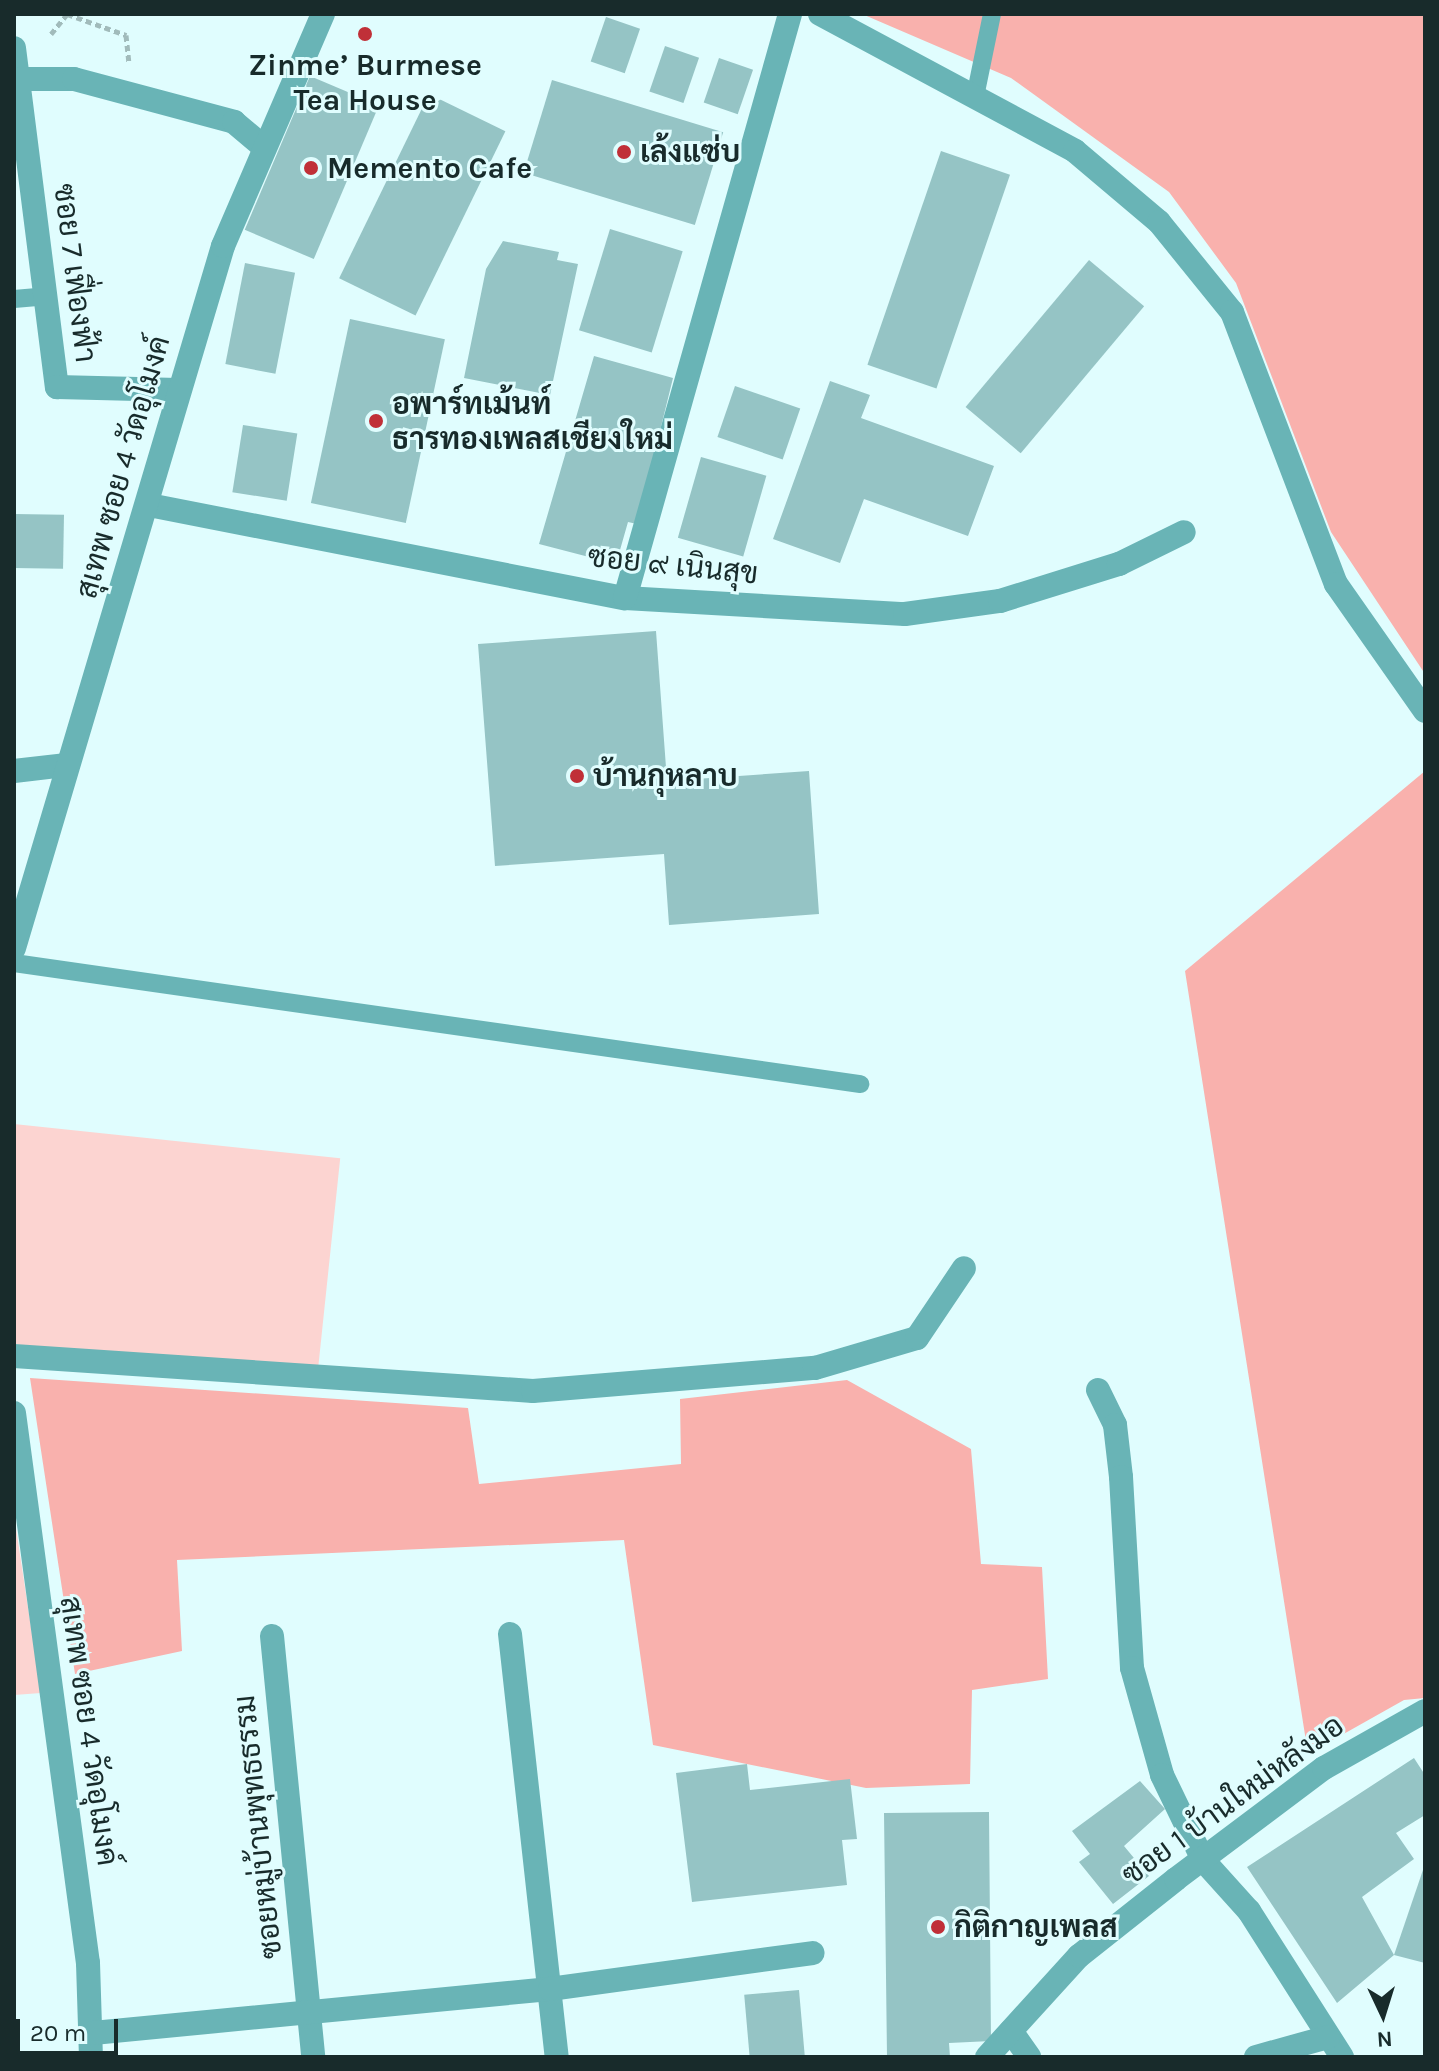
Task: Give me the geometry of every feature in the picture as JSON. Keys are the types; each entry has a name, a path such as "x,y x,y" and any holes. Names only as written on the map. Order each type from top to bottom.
{"street":[{"name":"สุเทพ ซอย 4 วัดอุโมงค์","path":"14,948 65,765 149,505 178,390 223,246 323,14"},
{"path":"625,598 790,14"},
{"path":"820,14 976,92 1075,151 1159,222 1232,312 1336,584 1425,711"},
{"name":"ซอย 7 เฟื่องฟ้า","path":"14,48 57,387 178,390"},
{"path":"18,79 74,79 234,122 265,148"},
{"name":"ซอย ๙ เนินสุข","path":"149,505 625,598 905,614 1000,601 1119,564 1184,532"},
{"path":"14,771 65,765"},
{"path":"14,1356 533,1391 815,1368 917,1338 964,1268"},
{"path":"1098,1390 1115,1425 1132,1668 1162,1775 1203,1860 1249,1911 1342,2057"},
{"name":"สุเทพ ซอย 4 วัดอุโมงค์","path":"14,1413 92,2045"},
{"path":"510,1634 557,2057"},
{"name":"ซอยหมู่บ้านพุทธธรรม","path":"272,1636 313,2057"},
{"name":"ซอย 1 บ้านใหม่หลังมอ","path":"987,2057 1079,1956 1324,1768 1425,1711"},
{"path":"92,2045 309,2013 550,1989 813,1953"},
{"path":"1011,2031 1029,2057"},
{"path":"1256,2057 1328,2037"}],"lane":[{"path":"976,92 992,14"},
{"path":"14,299 46,296"},
{"path":"14,963 860,1084"}],"path":[{"path":"51,34 67,14 126,35 124,93"}],"shaded area":[{"path":"862,14 1425,14 1425,674 1331,532 1236,283 1169,192 1011,78"},
{"path":"1425,771 1425,1698 1404,1700 1308,1754 1185,971"},
{"path":"14,1124 340,1158 317,1376 14,1344"},
{"path":"30,1378 468,1408 479,1484 681,1464 680,1399 847,1380 971,1449 981,1564 1042,1567 1048,1679 972,1690 970,1784 866,1788 653,1745 624,1540 177,1560 182,1651 75,1674"},
{"path":"14,1515 41,1693 14,1695"}],"building":[{"path":"606,17 640,29 625,73 591,61"},
{"path":"665,46 699,58 683,103 649,91"},
{"path":"719,58 753,70 738,114 704,102"},
{"name":"Memento Cafe","path":"310,76 379,105 314,259 245,230"},
{"name":"เล้งแซ่บ","path":"552,80 723,132 695,225 524,173"},
{"path":"429,94 505,131 416,316 339,278"},
{"path":"941,151 1010,175 936,388 867,365"},
{"path":"610,229 683,251 652,353 579,330"},
{"path":"503,241 559,252 557,260 578,264 550,395 464,378 486,269"},
{"path":"1089,260 1144,306 1021,453 966,407"},
{"path":"245,263 295,273 275,374 225,364"},
{"name":"อพาร์ทเม้นท์ ธารทองเพลสเชียงใหม่","path":"350,319 445,339 406,523 311,503"},
{"path":"594,356 673,378 637,524 628,522 616,564 539,544"},
{"path":"830,381 870,395 861,418 994,466 968,536 864,499 840,563 773,539"},
{"path":"735,386 800,408 783,460 717,437"},
{"path":"243,425 297,434 287,501 232,492"},
{"path":"701,457 766,476 743,556 678,538"},
{"path":"14,514 64,515 63,569 14,568"},
{"name":"บ้านกุหลาบ","path":"656,631 667,781 809,771 819,914 669,925 664,854 495,866 478,644"},
{"path":"1414,1758 1425,1775 1425,1815 1396,1833 1414,1859 1362,1897 1394,1955 1337,2003 1247,1867"},
{"path":"747,1764 750,1790 850,1779 857,1839 842,1840 847,1885 692,1902 676,1773"},
{"path":"1140,1781 1165,1809 1124,1846 1149,1876 1113,1904 1079,1862 1090,1854 1072,1831"},
{"name":"กิติกาญเพลส","path":"989,1812 991,2041 949,2043 950,2057 887,2057 884,1813"},
{"path":"1425,1864 1425,1963 1394,1955"},
{"path":"799,1990 805,2057 750,2057 744,1995"}],"place":[{"name":"Zinme’ Burmese Tea House","path":"365,34"},
{"name":"เล้งแซ่บ","path":"624,152"},
{"name":"Memento Cafe","path":"311,168"},
{"name":"อพาร์ทเม้นท์ ธารทองเพลสเชียงใหม่","path":"376,421"},
{"name":"บ้านกุหลาบ","path":"577,776"},
{"name":"กิติกาญเพลส","path":"938,1927"}]}
